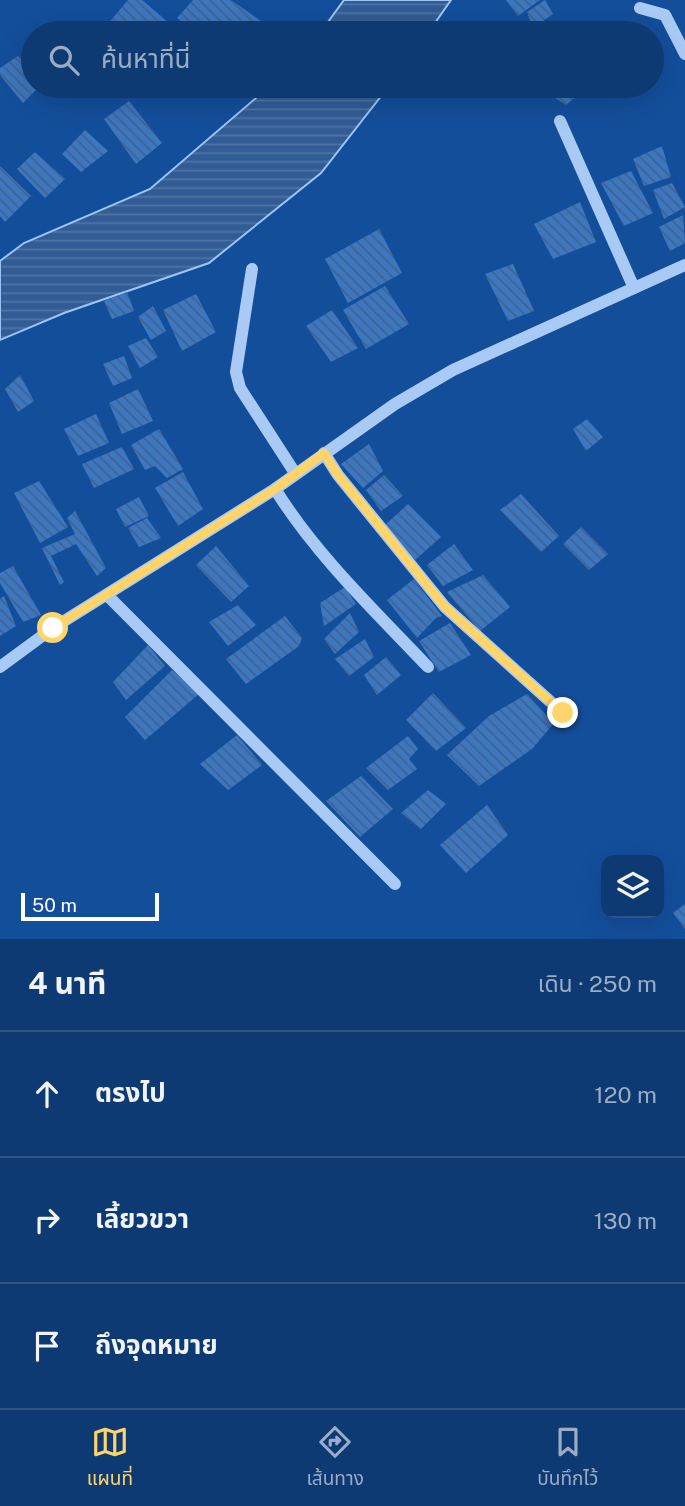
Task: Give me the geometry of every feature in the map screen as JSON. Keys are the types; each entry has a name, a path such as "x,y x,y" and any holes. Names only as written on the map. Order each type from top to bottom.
{"street":[{"path":"640,8 665,15 685,54"},
{"path":"559,121 634,288"},
{"path":"0,667 107,595 275,489 395,404 453,370 685,265"},
{"path":"252,269 236,372 240,388 295,473"},
{"path":"324,453 338,475 445,607 563,713"},
{"path":"275,489 290,512 361,596 428,667"},
{"path":"107,595 395,884"}],"water":[{"path":"344,0 451,0 436,21 329,21"},
{"path":"256,98 380,98 321,173 209,263 64,313 0,340 0,261 24,243 150,189"}],"building":[{"path":"128,0 142,0 167,21 110,21"},
{"path":"193,0 231,0 261,21 181,21 177,18"},
{"path":"506,0 540,0 518,16"},
{"path":"545,0 553,14 543,21 530,21 527,12"},
{"path":"18,56 21,60 21,98 28,98 23,103 0,75 0,68"},
{"path":"556,98 574,98 566,105"},
{"path":"129,101 162,143 136,164 104,119"},
{"path":"85,130 108,151 81,172 62,154"},
{"path":"662,146 671,177 644,186 633,159"},
{"path":"35,152 65,179 45,198 17,169"},
{"path":"0,166 31,196 5,222 0,216"},
{"path":"631,171 653,213 624,226 601,183"},
{"path":"672,183 685,207 664,219 653,190"},
{"path":"580,202 596,242 553,259 534,224"},
{"path":"683,215 685,243 670,251 659,227"},
{"path":"379,229 402,273 348,303 325,259"},
{"path":"513,264 534,311 508,321 485,274"},
{"path":"385,286 409,324 366,349 343,310"},
{"path":"127,292 134,311 112,319 104,301"},
{"path":"196,294 216,332 182,351 163,310"},
{"path":"153,306 166,331 151,340 138,317"},
{"path":"332,310 358,348 331,362 306,326"},
{"path":"146,338 158,357 140,368 128,346"},
{"path":"124,356 132,378 113,386 103,364"},
{"path":"20,375 34,401 18,412 5,389"},
{"path":"138,389 153,421 122,434 109,403"},
{"path":"96,414 109,443 78,456 64,429"},
{"path":"587,419 603,437 586,451 573,429"},
{"path":"159,429 183,469 167,478 155,466 145,470 131,445"},
{"path":"369,444 383,471 363,488 341,464"},
{"path":"122,447 134,469 94,488 82,464"},
{"path":"183,472 203,509 178,526 155,488"},
{"path":"384,475 403,496 381,511 366,490"},
{"path":"39,481 68,527 40,543 14,493"},
{"path":"521,494 559,536 541,552 500,510"},
{"path":"139,497 149,516 125,527 116,509"},
{"path":"408,504 441,537 415,560 385,525"},
{"path":"75,511 106,568 97,576 76,544 51,556 64,582 60,585 42,548 75,534 67,518"},
{"path":"147,518 161,538 139,547 128,528"},
{"path":"581,527 608,554 589,570 563,544"},
{"path":"454,544 473,570 443,586 427,565"},
{"path":"216,546 249,586 231,602 196,565"},
{"path":"13,566 41,615 23,622 0,583 0,573"},
{"path":"483,575 510,607 480,631 447,592"},
{"path":"414,579 442,616 436,618 417,638 387,600"},
{"path":"345,587 356,604 324,626 320,603"},
{"path":"4,596 16,626 0,636 0,599"},
{"path":"238,605 256,625 228,646 209,622"},
{"path":"350,613 359,632 335,654 324,639"},
{"path":"285,616 302,638 299,646 246,684 226,659"},
{"path":"450,623 471,655 439,672 419,641"},
{"path":"365,639 374,657 349,676 335,659"},
{"path":"148,645 165,666 126,700 113,682"},
{"path":"386,657 401,675 377,695 364,675"},
{"path":"172,670 199,694 145,740 125,717"},
{"path":"433,693 466,728 436,751 406,720"},
{"path":"527,694 554,723 532,749 479,786 447,755 489,716"},
{"path":"237,735 262,765 228,790 200,764"},
{"path":"408,736 418,749 409,759 417,769 388,790 366,768"},
{"path":"361,776 393,809 360,837 326,801"},
{"path":"428,790 446,804 421,829 401,813"},
{"path":"487,805 508,835 466,873 440,845"},
{"path":"685,904 685,929 673,913"}],"route":[{"path":"53,628 275,489 324,453 338,475 445,607 563,713"}]}
